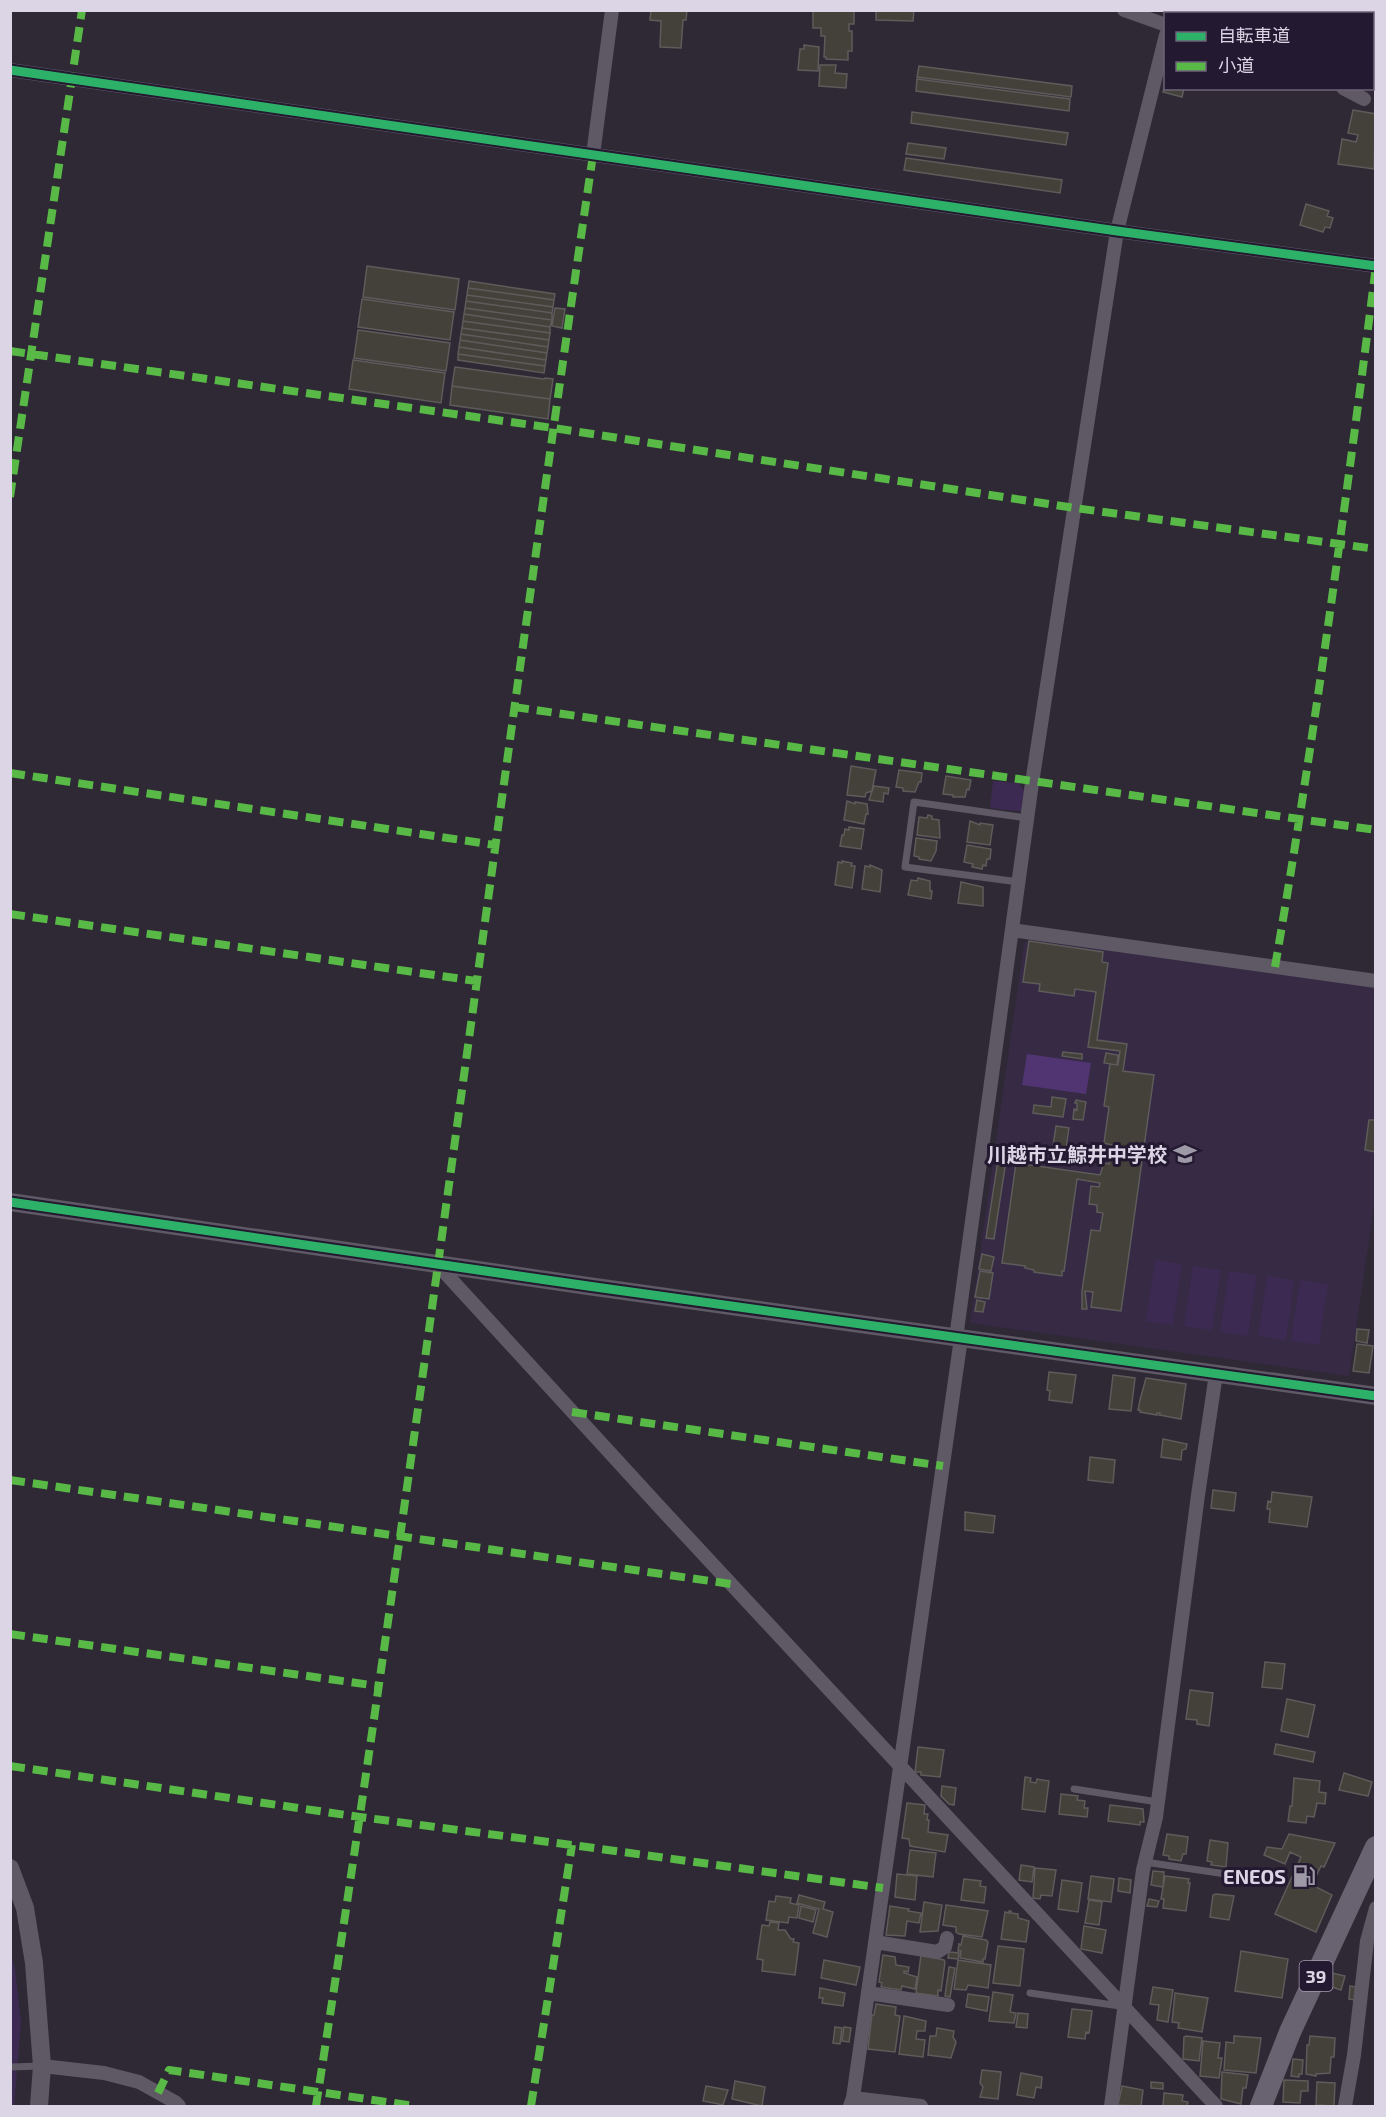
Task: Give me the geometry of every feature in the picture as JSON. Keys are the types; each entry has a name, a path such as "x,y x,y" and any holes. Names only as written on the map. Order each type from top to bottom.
{"main road":[{"name":"39","path":"1261,2106 1290,2032 1374,1854"}],"street":[{"path":"593,155 612,10"},
{"path":"1124,10 1164,24"},
{"path":"921,2106 852,2102 959,1338 1028,818 1117,231 1164,43"},
{"path":"10,70 1117,231 1376,266"},
{"path":"1347,90 1364,99"},
{"path":"1012,930 1376,981"},
{"path":"10,1202 1376,1396"},
{"path":"437,1264 1216,2106"},
{"path":"1111,2106 1123,2006 1145,1862 1156,1817 1216,1374"},
{"path":"10,1868 25,1908 34,1963 42,2066 39,2106"},
{"path":"1345,2106 1356,2044 1367,1941 1376,1908"},
{"path":"875,1942 938,1952 945,1947 946,1938"},
{"path":"868,1994 948,2005"},
{"path":"42,2066 104,2073 139,2082 175,2102 178,2106"}],"lane":[{"path":"1019,882 905,867 914,802 1028,818"},
{"path":"1074,1789 1158,1802"},
{"path":"1145,1862 1239,1876"},
{"path":"1030,1993 1123,2006"},
{"path":"10,2067 42,2066"}],"shaded area":[{"path":"993,781 1019,783 1026,794 1024,812 990,808"},
{"name":"川越市立鯨井中学校","path":"1030,938 1375,987 1376,1193 1349,1376 970,1323 1024,944"},
{"path":"1027,1054 1091,1063 1086,1094 1022,1085"},
{"path":"1155,1260 1182,1264 1173,1325 1146,1321"},
{"path":"1193,1266 1221,1270 1212,1330 1184,1326"},
{"path":"1229,1271 1257,1275 1248,1336 1220,1332"},
{"path":"1267,1276 1294,1280 1286,1340 1258,1336"},
{"path":"1300,1280 1328,1284 1319,1345 1291,1341"},
{"path":"10,1951 15,1969 21,2022 14,2106 10,2106"}],"building":[{"path":"651,10 687,10 686,20 683,20 681,48 660,47 661,21 650,20"},
{"path":"813,10 854,10 854,24 849,24 849,31 852,31 852,51 848,51 848,60 824,57 825,36 821,36 821,28 813,28"},
{"path":"876,10 914,10 913,21 876,20"},
{"path":"1233,10 1259,10 1258,12 1232,12"},
{"path":"804,45 819,47 818,71 798,70 800,49 804,49"},
{"path":"820,65 836,65 835,73 847,74 846,88 819,86"},
{"path":"919,66 1072,86 1071,97 917,77"},
{"path":"917,79 1070,99 1069,111 916,91"},
{"path":"1164,89 1184,90 1182,97 1163,92"},
{"path":"1353,110 1376,114 1374,169 1338,164 1342,139 1356,142 1358,135 1348,133"},
{"path":"912,112 1068,133 1066,145 911,123"},
{"path":"908,143 946,148 944,159 906,154"},
{"path":"906,158 1062,180 1060,193 904,170"},
{"path":"1306,204 1329,211 1327,216 1333,218 1330,228 1325,227 1323,232 1300,225"},
{"path":"367,266 459,279 455,310 363,297"},
{"path":"469,281 555,294 554,300 468,288"},
{"path":"468,288 554,300 553,307 467,295"},
{"path":"467,295 553,307 552,313 466,301"},
{"path":"362,299 454,312 450,340 358,327"},
{"path":"466,301 552,313 552,320 465,308"},
{"path":"465,308 552,320 550,327 464,314"},
{"path":"555,308 565,309 562,328 552,326"},
{"path":"464,314 550,327 550,333 463,321"},
{"path":"463,321 550,333 549,340 462,328"},
{"path":"462,328 549,340 548,347 461,334"},
{"path":"358,330 450,343 446,371 354,358"},
{"path":"461,334 548,347 547,353 460,340"},
{"path":"460,340 547,353 546,360 459,347"},
{"path":"459,347 546,360 545,366 458,354"},
{"path":"458,354 545,366 544,373 458,360"},
{"path":"353,360 445,373 441,403 349,389"},
{"path":"455,367 553,379 550,399 452,386"},
{"path":"452,386 550,399 548,419 450,405"},
{"path":"851,766 876,770 872,791 866,793 865,797 847,795"},
{"path":"899,770 922,773 921,782 915,792 903,791 903,788 896,787"},
{"path":"946,776 971,780 965,797 943,794"},
{"path":"874,786 889,788 888,794 884,793 883,802 869,800"},
{"path":"847,801 867,804 868,814 866,814 864,824 844,820"},
{"path":"928,815 932,816 932,819 939,820 940,838 917,835 919,817 927,818"},
{"path":"970,821 980,825 980,823 993,825 990,845 967,842"},
{"path":"849,827 864,829 861,849 840,846 842,835 845,829 849,830"},
{"path":"916,838 937,841 936,851 931,861 914,856"},
{"path":"967,845 991,849 990,859 987,859 986,866 983,865 982,869 964,862"},
{"path":"842,861 855,866 852,888 835,885 838,862 842,863"},
{"path":"870,865 882,870 880,892 862,889 865,866 870,867"},
{"path":"918,878 930,881 931,899 908,895 911,880 917,881"},
{"path":"961,882 983,887 983,906 958,903"},
{"path":"1029,941 1103,952 1102,962 1108,963 1097,1040 1127,1044 1123,1071 1154,1075 1121,1311 1091,1307 1093,1292 1085,1291 1087,1309 1082,1309 1082,1291 1091,1230 1100,1231 1103,1213 1097,1212 1097,1205 1089,1204 1091,1186 1099,1187 1100,1183 1077,1179 1062,1276 1034,1272 1025,1266 1002,1263 1016,1163 1100,1175 1104,1163 1109,1164 1112,1145 1104,1143 1109,1107 1104,1106 1110,1064 1118,1065 1120,1051 1088,1047 1096,992 1075,989 1074,996 1039,991 1040,984 1023,982"},
{"path":"1063,1052 1082,1054 1082,1059 1062,1056"},
{"path":"1106,1053 1118,1055 1117,1065 1104,1063"},
{"path":"1052,1097 1066,1099 1063,1117 1033,1113 1034,1105 1051,1107"},
{"path":"1076,1100 1086,1102 1083,1120 1073,1119 1074,1109 1077,1110"},
{"path":"1369,1120 1376,1120 1376,1152 1365,1150"},
{"path":"1056,1126 1069,1128 1066,1148 1053,1146"},
{"path":"998,1160 1006,1161 994,1239 986,1238"},
{"path":"982,1254 994,1257 991,1271 979,1269"},
{"path":"980,1271 993,1273 989,1299 975,1297"},
{"path":"977,1300 985,1302 983,1312 975,1311"},
{"path":"1357,1329 1369,1330 1367,1343 1356,1341"},
{"path":"1357,1344 1373,1346 1369,1373 1353,1371"},
{"path":"1049,1372 1076,1375 1072,1403 1049,1400 1050,1391 1047,1390"},
{"path":"1113,1375 1135,1378 1131,1411 1109,1409"},
{"path":"1146,1378 1186,1384 1181,1419 1138,1410"},
{"path":"1163,1439 1187,1444 1186,1449 1182,1450 1181,1460 1161,1457"},
{"path":"1090,1457 1115,1460 1113,1483 1088,1480"},
{"path":"1213,1490 1236,1493 1234,1511 1211,1508"},
{"path":"1272,1492 1312,1497 1307,1527 1269,1522 1270,1509 1267,1509 1268,1501 1271,1502"},
{"path":"965,1512 995,1516 993,1533 965,1530"},
{"path":"1265,1662 1285,1664 1282,1689 1262,1687"},
{"path":"1190,1690 1213,1693 1209,1726 1197,1724 1197,1720 1186,1719"},
{"path":"1287,1699 1315,1705 1308,1737 1281,1731"},
{"path":"1276,1744 1315,1752 1313,1762 1274,1754"},
{"path":"918,1747 944,1750 940,1777 915,1772"},
{"path":"1344,1773 1372,1782 1368,1796 1339,1790"},
{"path":"1025,1777 1031,1778 1030,1782 1036,1783 1037,1779 1049,1781 1045,1812 1022,1809"},
{"path":"1294,1778 1320,1781 1319,1792 1326,1793 1325,1804 1317,1803 1314,1817 1307,1816 1306,1823 1288,1821 1290,1806 1292,1806"},
{"path":"942,1786 956,1788 954,1805 949,1804 941,1796"},
{"path":"1061,1794 1078,1796 1077,1800 1085,1801 1084,1808 1088,1808 1087,1817 1059,1814"},
{"path":"907,1803 925,1805 924,1814 928,1814 927,1820 929,1820 928,1832 948,1835 945,1852 910,1846 909,1839 902,1838"},
{"path":"1110,1805 1143,1809 1144,1822 1140,1822 1140,1825 1108,1821"},
{"path":"1167,1834 1188,1837 1186,1854 1183,1854 1181,1861 1169,1859 1169,1856 1163,1855"},
{"name":"ENEOS","path":"1289,1834 1335,1843 1324,1867 1321,1866 1312,1885 1332,1895 1316,1932 1275,1914 1301,1857 1290,1852 1285,1864 1264,1855 1267,1847 1282,1849"},
{"path":"1210,1840 1228,1843 1226,1867 1211,1865 1212,1862 1207,1861"},
{"path":"910,1850 936,1853 933,1877 907,1874"},
{"path":"1021,1865 1034,1867 1032,1882 1019,1880"},
{"path":"1035,1868 1056,1870 1052,1896 1041,1895 1040,1899 1033,1898"},
{"path":"1153,1871 1164,1872 1163,1887 1151,1885"},
{"path":"897,1874 917,1876 915,1900 895,1897"},
{"path":"1091,1876 1114,1879 1111,1902 1088,1899"},
{"path":"1165,1876 1189,1879 1186,1911 1163,1908 1164,1899 1161,1899"},
{"path":"1119,1878 1131,1880 1130,1893 1118,1891"},
{"path":"964,1879 981,1881 980,1886 986,1887 984,1903 961,1900"},
{"path":"1062,1880 1082,1883 1078,1912 1058,1909"},
{"path":"799,1895 825,1902 823,1909 833,1912 827,1937 813,1933 819,1909 797,1903"},
{"path":"1213,1895 1234,1896 1229,1920 1210,1917"},
{"path":"776,1896 791,1898 790,1903 799,1905 797,1918 789,1917 788,1923 766,1920 769,1901 775,1902"},
{"path":"1149,1899 1159,1901 1157,1907 1147,1906"},
{"path":"1089,1900 1102,1902 1099,1925 1085,1923"},
{"path":"924,1902 942,1905 938,1931 920,1932"},
{"path":"946,1905 988,1911 982,1937 959,1934 956,1932 956,1927 943,1925"},
{"path":"801,1906 816,1910 813,1922 799,1918"},
{"path":"890,1906 921,1913 919,1923 907,1921 905,1936 886,1935"},
{"path":"1009,1911 1018,1914 1018,1918 1029,1921 1026,1942 1001,1939 1005,1912 1009,1913"},
{"path":"770,1922 779,1923 778,1930 785,1930 791,1939 794,1939 793,1942 799,1943 795,1975 762,1971 763,1960 757,1959 762,1925 769,1926"},
{"path":"1084,1926 1106,1930 1102,1953 1081,1949"},
{"path":"963,1936 988,1942 983,1962 960,1958 961,1951 958,1951"},
{"path":"998,1946 1024,1949 1020,1986 993,1983"},
{"path":"1241,1951 1288,1959 1282,1998 1235,1991"},
{"path":"949,1952 959,1953 958,1959 948,1958"},
{"path":"883,1955 895,1957 896,1965 909,1967 908,1972 904,1971 904,1973 917,1977 915,1989 902,1986 901,1990 881,1987 882,1983 879,1982"},
{"path":"921,1955 945,1962 941,1991 938,1990 938,1996 916,1993"},
{"path":"824,1960 860,1967 856,1985 821,1978"},
{"path":"958,1960 991,1965 988,1988 968,1985 966,1990 954,1989"},
{"path":"949,1967 955,1968 950,1997 945,1996"},
{"path":"1332,1973 1345,1976 1341,1990 1329,1986"},
{"path":"1350,1986 1356,1987 1355,2000 1349,1999"},
{"path":"1153,1987 1173,1990 1168,2022 1157,2020 1159,2005 1150,2004"},
{"path":"820,1988 845,1993 843,2006 822,2003 823,1998 819,1998"},
{"path":"993,1992 1013,1995 1010,2012 1016,2013 1014,2023 989,2021"},
{"path":"1175,1993 1208,1998 1202,2032 1178,2028 1179,2023 1172,2022"},
{"path":"968,1994 989,1997 987,2011 966,2007"},
{"path":"876,2004 896,2007 895,2015 900,2016 895,2052 868,2049 872,2015 874,2015"},
{"path":"1072,2009 1092,2011 1089,2033 1086,2032 1085,2039 1068,2037"},
{"path":"1018,2013 1028,2014 1027,2028 1016,2027"},
{"path":"904,2016 926,2021 925,2031 917,2031 916,2039 925,2040 923,2057 899,2054"},
{"path":"835,2027 842,2028 840,2044 833,2043"},
{"path":"844,2027 851,2028 849,2042 842,2041"},
{"path":"937,2028 954,2031 953,2037 956,2042 951,2058 928,2055 930,2036 936,2036"},
{"path":"1234,2036 1261,2038 1256,2073 1224,2070 1226,2042 1234,2043"},
{"path":"1310,2036 1335,2038 1330,2073 1316,2074 1316,2076 1306,2074 1307,2045 1309,2045"},
{"path":"1184,2037 1202,2038 1199,2061 1183,2059"},
{"path":"1203,2041 1220,2043 1218,2058 1222,2058 1219,2078 1200,2076"},
{"path":"1293,2059 1303,2060 1302,2074 1299,2074 1299,2077 1291,2076"},
{"path":"982,2070 1001,2072 998,2099 980,2097 983,2087 980,2083"},
{"path":"1222,2072 1248,2075 1246,2088 1243,2088 1241,2104 1221,2099"},
{"path":"1021,2073 1042,2077 1041,2088 1036,2087 1034,2098 1017,2095"},
{"path":"1284,2080 1308,2081 1308,2091 1301,2091 1300,2103 1283,2102"},
{"path":"735,2081 765,2087 762,2106 732,2099"},
{"path":"1151,2082 1163,2083 1163,2089 1151,2088"},
{"path":"1317,2082 1335,2083 1334,2106 1316,2105"},
{"path":"706,2086 728,2090 723,2105 703,2101"},
{"path":"1122,2086 1143,2090 1141,2106 1118,2105"},
{"path":"1164,2093 1183,2095 1182,2101 1188,2102 1187,2106 1163,2106"}],"marked path":[{"path":"10,497 82,10"},
{"path":"316,2106 423,1375 523,643 593,155"},
{"path":"1275,967 1329,617 1376,266"},
{"path":"10,351 553,428 1075,508 1376,549"},
{"path":"514,707 1376,830"},
{"path":"10,773 495,845"},
{"path":"10,914 476,981"},
{"path":"572,1412 943,1466"},
{"path":"10,1480 731,1584"},
{"path":"10,1634 378,1686"},
{"path":"10,1766 360,1817 883,1888"},
{"path":"531,2106 572,1845"},
{"path":"158,2093 169,2070 414,2106"}],"cycle path":[{"path":"10,70 1117,231 1376,266"},
{"path":"10,1202 588,1286 1376,1396"}],"place":[{"name":"川越市立鯨井中学校","path":"1185,1154"},
{"name":"ENEOS","path":"1304,1876"}]}
